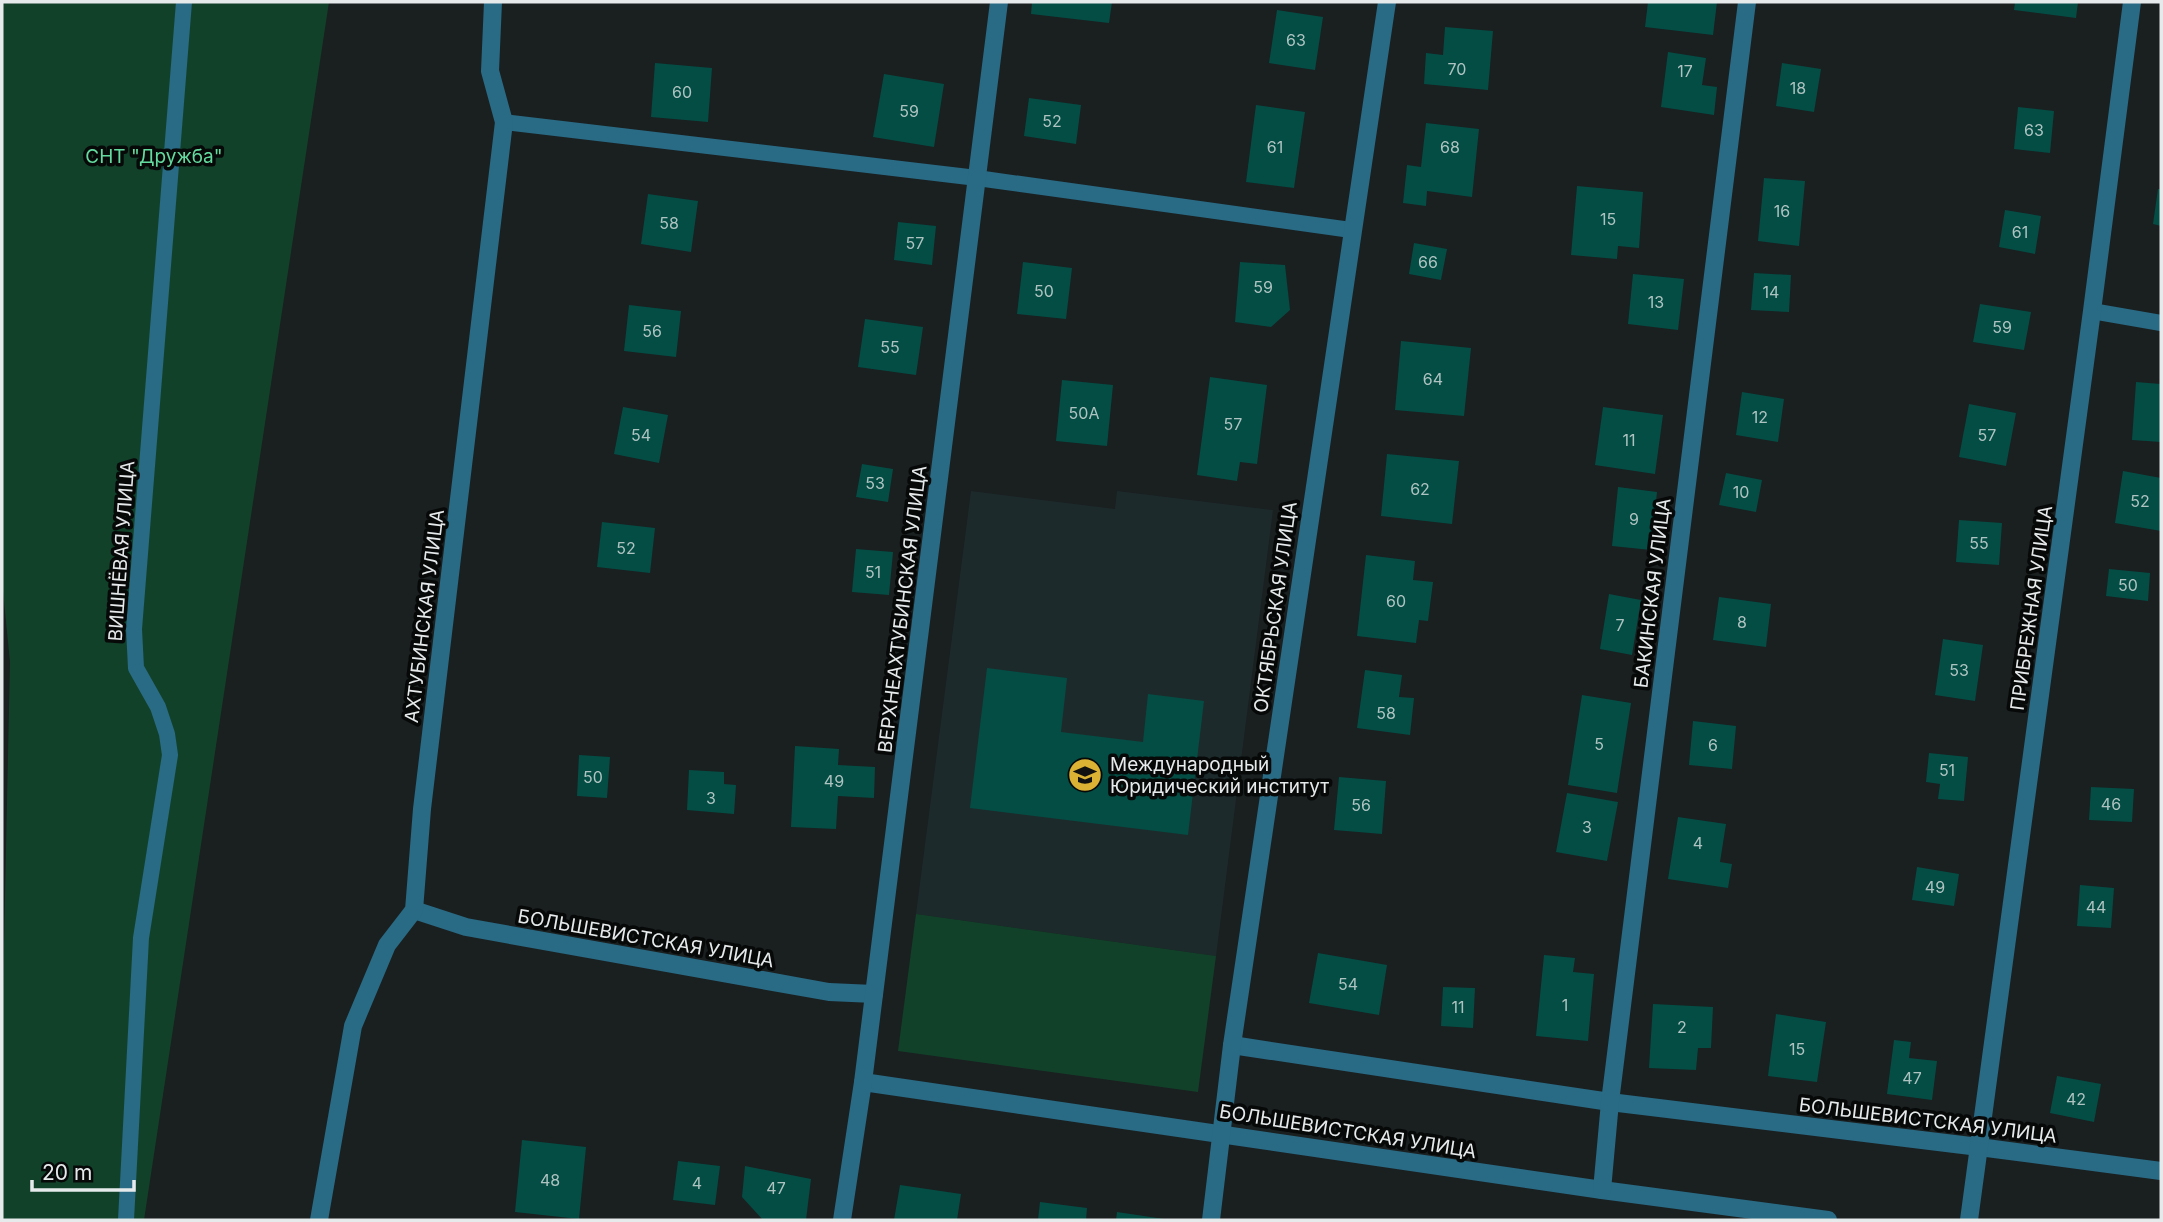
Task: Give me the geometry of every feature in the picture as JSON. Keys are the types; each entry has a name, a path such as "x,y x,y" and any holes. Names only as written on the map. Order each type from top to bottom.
{"street":[{"name":"АХТУБИНСКАЯ УЛИЦА","path":"414,910 424,795 504,122 491,71 493,2"},
{"name":"ВЕРХНЕАХТУБИНСКАЯ УЛИЦА","path":"842,1220 863,1082 999,2"},
{"name":"ОКТЯБРЬСКАЯ УЛИЦА","path":"1211,1220 1232,1045 1387,2"},
{"name":"БАКИНСКАЯ УЛИЦА","path":"1602,1190 1610,1102 1747,2"},
{"name":"ПРИБРЕЖНАЯ УЛИЦА","path":"1969,1220 2132,2"},
{"name":"БОЛЬШЕВИСТСКАЯ УЛИЦА","path":"414,910 466,927 829,992 874,994"},
{"path":"319,1220 353,1026 387,944 414,910"},
{"name":"БОЛЬШЕВИСТСКАЯ УЛИЦА","path":"1232,1045 1610,1102 2161,1171"},
{"name":"БОЛЬШЕВИСТСКАЯ УЛИЦА","path":"863,1082 1602,1190 1828,1220"}],"lane":[{"name":"ВИШНЁВАЯ УЛИЦА","path":"126,1220 141,938 170,755 167,734 158,707 136,668 134,629 184,2"},
{"path":"504,122 977,178 1351,230"},
{"path":"2092,311 2161,323"}],"shaded area":[{"path":"971,491 1115,509 1117,491 1273,510 1216,956 916,914"}],"green space":[{"name":"СНТ \"Дружба\"","path":"2,2 329,2 144,1220 2,1220 2,1037 10,662 2,581"},
{"path":"916,914 1216,956 1198,1092 898,1051"}],"building":[{"path":"1032,2 1112,2 1109,23 1031,14"},
{"path":"1648,2 1717,2 1713,35 1645,27"},
{"path":"2015,2 2078,2 2076,18 2014,10"},
{"path":"1277,10 1323,17 1315,70 1269,63"},
{"path":"1445,27 1493,31 1488,90 1424,84 1426,53 1443,55"},
{"path":"1668,52 1706,58 1702,85 1717,87 1714,115 1661,107"},
{"path":"655,63 712,68 708,122 651,117"},
{"path":"1782,63 1821,69 1814,112 1776,106"},
{"path":"884,74 944,84 934,147 873,137"},
{"path":"1029,98 1081,105 1076,144 1024,136"},
{"path":"1256,105 1305,112 1294,188 1246,182"},
{"path":"2018,107 2054,111 2050,153 2014,149"},
{"path":"1426,123 1479,129 1472,197 1427,191 1426,206 1403,203 1407,165 1421,167"},
{"path":"1764,178 1805,181 1799,246 1758,241"},
{"path":"1577,186 1643,192 1639,248 1618,246 1617,259 1571,255"},
{"path":"2158,189 2161,189 2161,226 2153,224"},
{"path":"648,194 698,201 691,252 641,244"},
{"path":"2005,210 2041,216 2035,254 1999,247"},
{"path":"898,222 936,226 932,265 894,260"},
{"path":"1414,243 1447,249 1441,280 1409,274"},
{"path":"1023,262 1072,268 1066,319 1017,314"},
{"path":"1240,262 1285,265 1290,310 1271,327 1235,322"},
{"path":"1754,273 1791,275 1789,312 1751,310"},
{"path":"1633,274 1684,279 1678,330 1628,324"},
{"path":"1980,304 2031,312 2024,350 1973,342"},
{"path":"629,305 681,311 676,357 624,351"},
{"path":"865,319 923,327 916,375 858,367"},
{"path":"1401,341 1471,348 1464,416 1395,410"},
{"path":"1210,377 1267,385 1257,464 1240,462 1237,481 1197,475"},
{"path":"1062,380 1113,385 1107,446 1056,441"},
{"path":"2136,382 2161,384 2161,442 2132,440"},
{"path":"1742,392 1784,399 1778,442 1736,435"},
{"path":"1969,404 2016,413 2006,466 1959,457"},
{"path":"623,407 668,415 659,463 614,454"},
{"path":"1603,407 1663,415 1655,474 1595,465"},
{"path":"1387,454 1459,461 1452,524 1381,516"},
{"path":"862,464 893,469 888,502 856,497"},
{"path":"2123,471 2161,478 2161,531 2115,523"},
{"path":"1726,473 1762,480 1756,512 1719,505"},
{"path":"1618,487 1657,492 1651,550 1612,546"},
{"path":"1959,520 2002,523 1999,565 1956,562"},
{"path":"602,522 655,528 650,573 597,567"},
{"path":"856,549 893,552 889,595 852,592"},
{"path":"1366,555 1415,561 1413,580 1433,582 1428,621 1419,620 1416,643 1357,636"},
{"path":"2109,569 2150,573 2148,601 2106,596"},
{"path":"1609,594 1641,600 1632,655 1600,649"},
{"path":"1719,597 1771,604 1766,647 1713,640"},
{"path":"1943,639 1983,645 1975,701 1935,695"},
{"name":"Международный Юридический институт","path":"987,668 1067,678 1061,732 1143,742 1148,694 1204,701 1188,835 970,808"},
{"path":"1365,670 1402,675 1399,697 1414,698 1410,735 1357,728"},
{"path":"1582,695 1631,703 1617,793 1568,785"},
{"path":"1693,721 1736,726 1732,769 1689,765"},
{"path":"795,746 839,749 838,765 875,767 874,798 838,796 836,829 791,827"},
{"path":"1929,753 1968,757 1964,801 1938,799 1940,784 1926,782"},
{"path":"579,755 610,757 607,798 577,796"},
{"path":"689,770 724,772 724,784 736,785 734,814 687,810"},
{"path":"1339,777 1386,781 1382,834 1334,830"},
{"path":"2091,787 2134,789 2132,822 2089,820"},
{"path":"1567,793 1618,802 1607,861 1556,852"},
{"path":"1678,817 1726,824 1720,862 1732,864 1728,888 1668,879"},
{"path":"1917,867 1959,874 1954,906 1912,900"},
{"path":"2080,885 2114,888 2111,928 2077,926"},
{"path":"1318,953 1387,965 1379,1015 1309,1003"},
{"path":"1544,955 1575,958 1573,972 1594,974 1588,1041 1536,1036"},
{"path":"1443,987 1475,988 1473,1028 1441,1026"},
{"path":"1653,1004 1713,1007 1711,1048 1698,1048 1696,1070 1649,1068"},
{"path":"1776,1014 1826,1022 1817,1082 1768,1076"},
{"path":"1894,1040 1911,1042 1909,1058 1937,1061 1932,1100 1887,1094"},
{"path":"2057,1076 2101,1084 2094,1122 2050,1113"},
{"path":"522,1140 586,1147 579,1219 515,1212"},
{"path":"678,1161 720,1166 715,1205 673,1200"},
{"path":"745,1166 811,1179 806,1220 763,1220 742,1197"},
{"path":"900,1185 961,1194 957,1220 894,1220"},
{"path":"1040,1202 1087,1208 1086,1220 1038,1220"},
{"path":"1117,1212 1164,1219 1164,1220 1116,1220"}],"place":[{"name":"Международный Юридический институт","path":"1085,775"}]}
